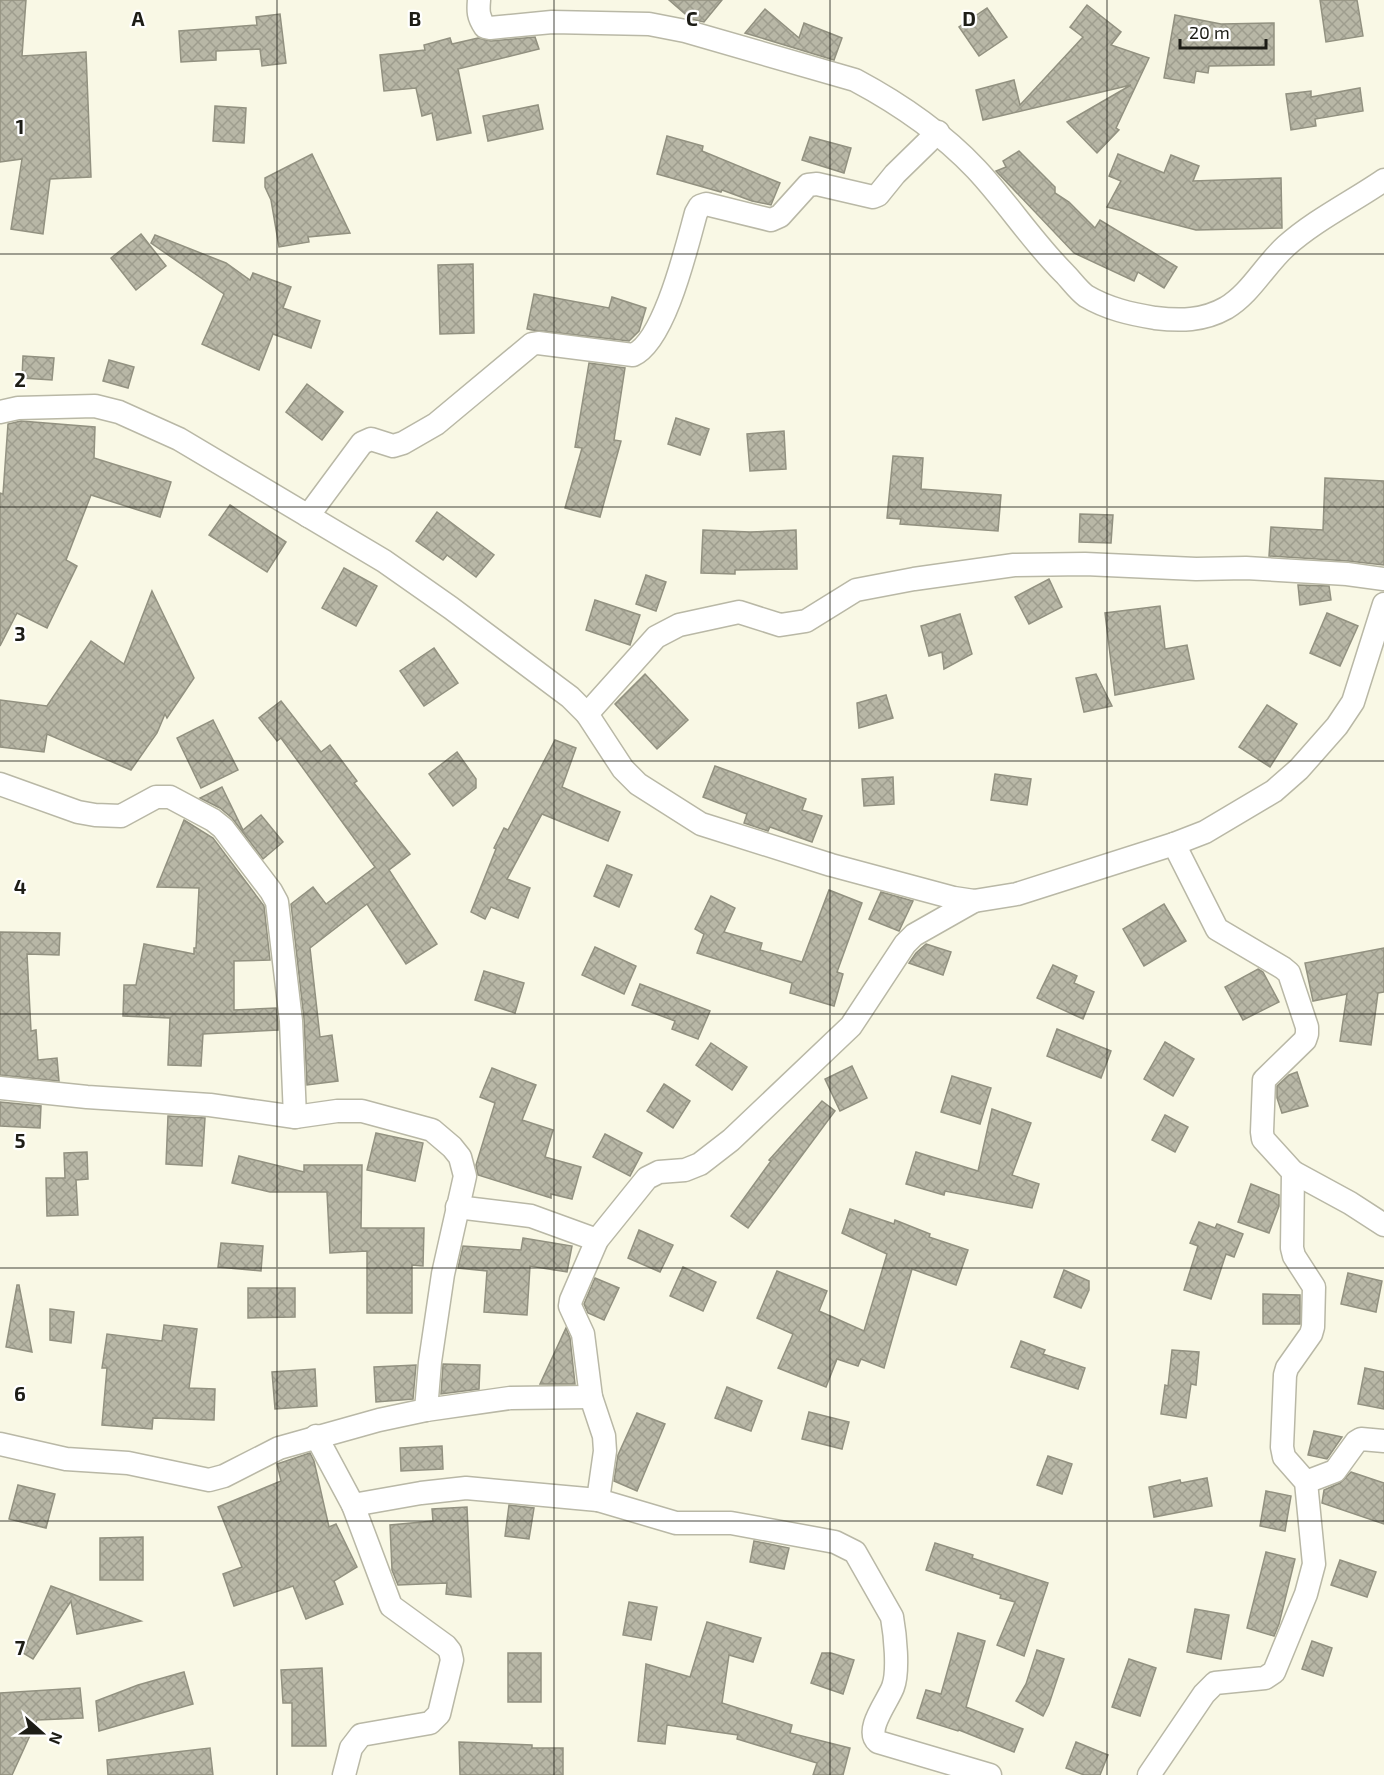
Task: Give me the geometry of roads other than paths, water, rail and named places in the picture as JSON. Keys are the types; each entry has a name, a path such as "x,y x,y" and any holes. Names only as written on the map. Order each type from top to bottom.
{"street":[{"path":"479,0 479,19 485,27 563,22 649,24 685,31 855,80 878,92 938,132 977,170 1053,263 1085,295 1114,310 1182,321 1205,317 1225,308 1240,297 1283,248 1299,235 1384,180"},
{"path":"308,516 362,442 371,439 393,446 419,434 436,424 532,344 633,355 639,352 657,325 674,291 700,206 706,204 771,220 780,216 808,185 817,184 873,197 878,195 895,174 938,132"},
{"path":"0,412 18,408 95,406 119,412 178,439 384,561 451,608 570,697 587,714 623,769 638,784 701,824 831,865 954,898 982,900 1017,894 1174,844 1205,832 1274,790 1299,770 1353,702 1384,604"},
{"path":"587,714 656,638 679,625 739,612 780,626 806,621 856,590 878,585 969,570 1014,565 1054,564 1196,569 1246,568 1347,574 1384,579"},
{"path":"0,784 78,812 95,815 121,816 156,797 170,797 224,828 278,902 291,1021 295,1117"},
{"path":"1174,844 1217,929 1289,973 1307,1027 1305,1040 1264,1080 1263,1138 1293,1172 1350,1203 1384,1225"},
{"path":"598,1500 605,1451 604,1436 591,1396 583,1334 570,1306 573,1293 597,1240 647,1178 659,1172 685,1170 700,1164 731,1140 851,1026 904,944 914,935 982,900"},
{"path":"0,1088 87,1097 210,1105 295,1117 337,1111 362,1111 432,1130 460,1157 465,1176 438,1306 426,1410"},
{"path":"1149,1775 1204,1694 1215,1683 1265,1678 1274,1672 1306,1594 1314,1564 1306,1482 1284,1456 1282,1447 1285,1375 1313,1327 1314,1287 1294,1256 1292,1248 1293,1172"},
{"path":"457,1208 531,1216 597,1240"},
{"path":"0,1444 66,1459 128,1463 209,1480 224,1476 279,1448 316,1436 426,1410 510,1398 591,1396"},
{"path":"316,1436 353,1505 391,1606 446,1646 452,1660 436,1719 430,1723 361,1735 351,1748 344,1775"},
{"path":"1306,1482 1335,1471 1356,1442 1361,1439 1384,1441"},
{"path":"353,1505 466,1488 598,1500 676,1523 731,1523 835,1542 855,1552 892,1617 896,1677 893,1688 880,1712 873,1733 874,1738 889,1745 990,1775"}]}
